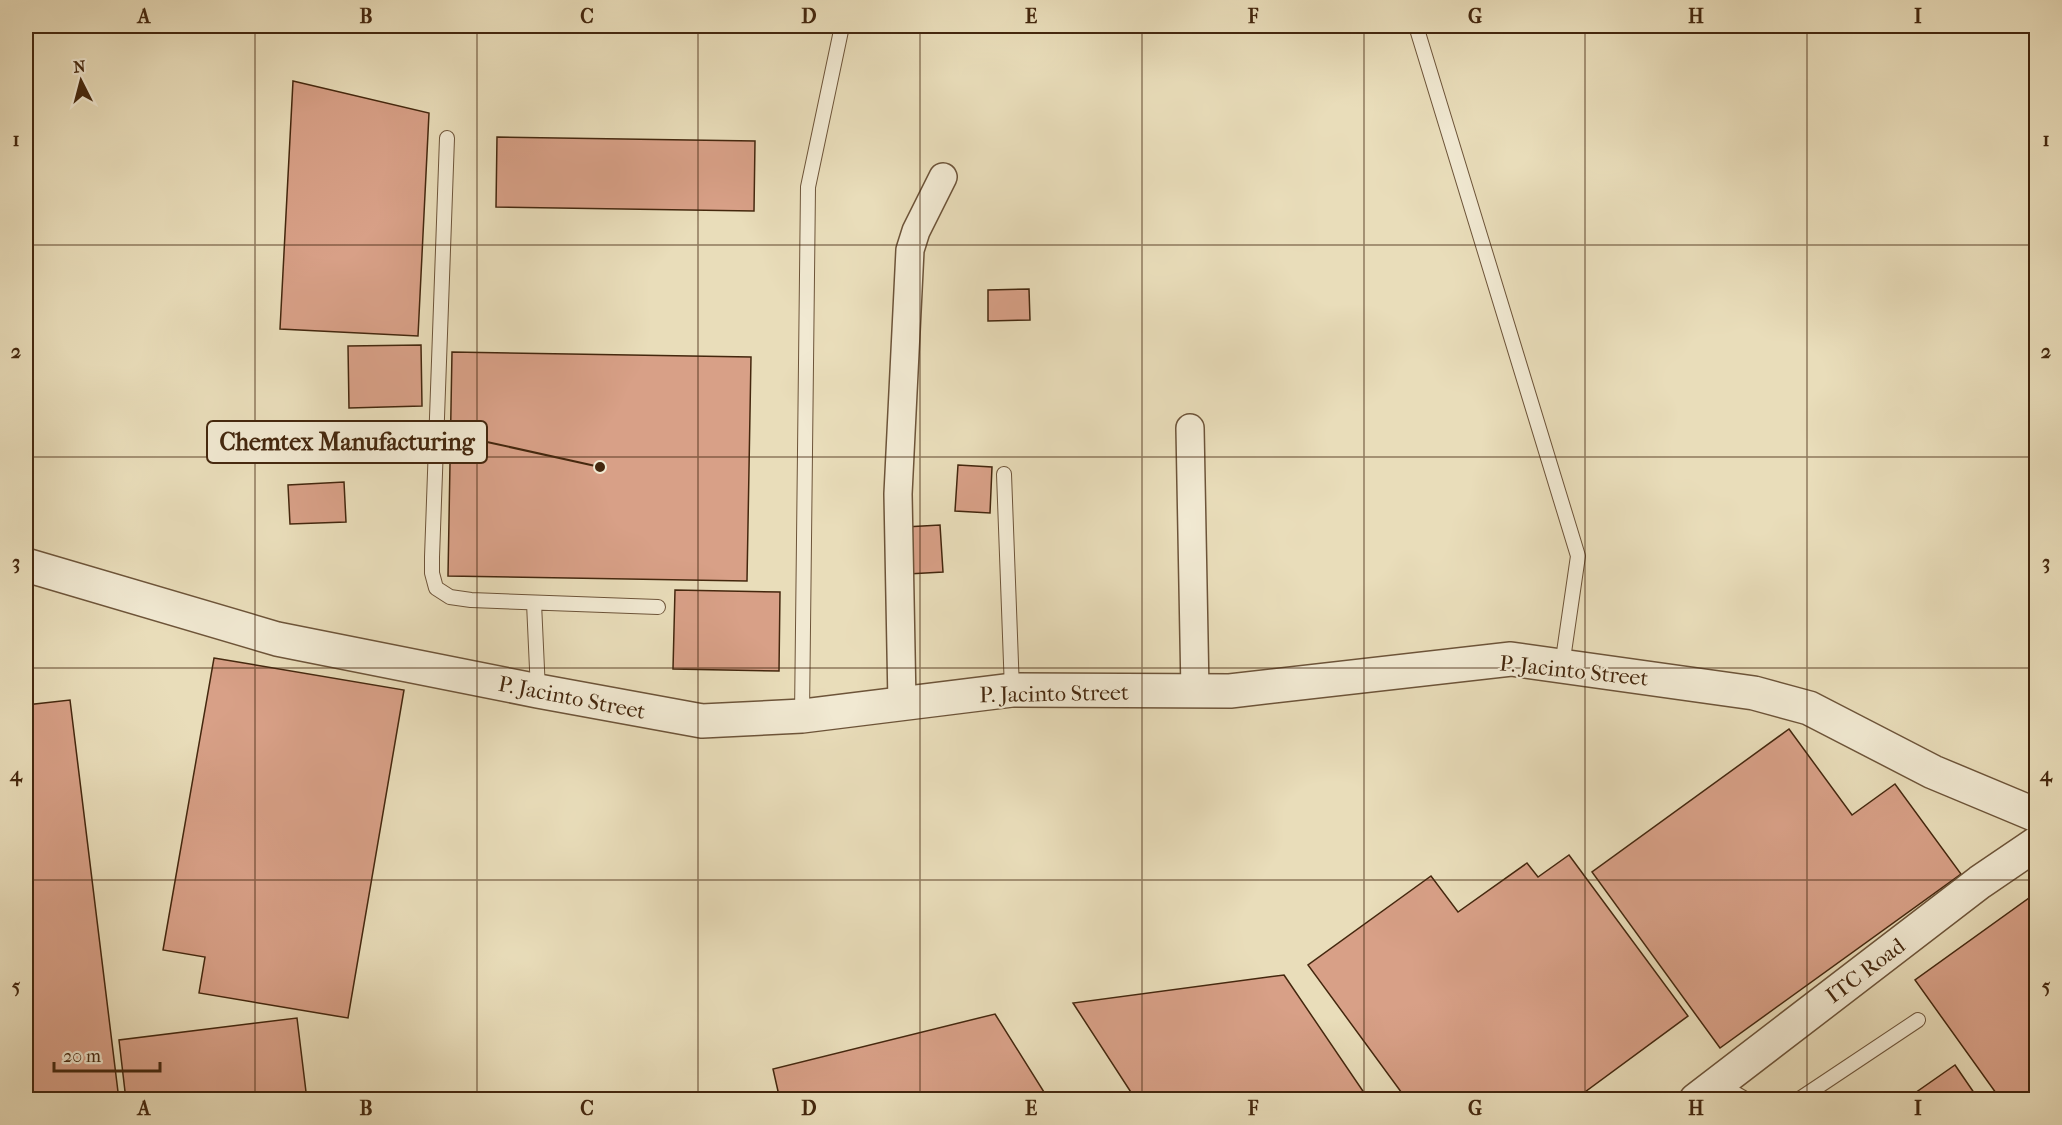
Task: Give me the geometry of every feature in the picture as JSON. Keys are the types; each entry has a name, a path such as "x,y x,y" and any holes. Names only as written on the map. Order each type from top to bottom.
{"street":[{"path":"902,703 898,494 910,250 916,231 943,177"},
{"path":"1190,428 1195,692"},
{"name":"P. Jacinto Street","path":"26,565 277,639 702,721 802,716 1012,690 1230,691 1510,659 1754,693 1809,708 1933,772 2037,815"},
{"name":"ITC Road","path":"1707,1091 1971,889 2037,844"}],"lane":[{"path":"802,716 808,187 842,26"},
{"path":"1416,26 1578,556 1562,666"},
{"path":"447,138 432,573 436,588 450,597 471,600 658,607"},
{"path":"1004,474 1012,690"},
{"path":"534,603 538,691"},
{"path":"1798,1100 1918,1020"},
{"path":"1707,1091 1747,1100"}],"building":[{"path":"293,81 429,113 418,336 280,329"},
{"path":"497,137 755,141 754,211 496,207"},
{"path":"1029,289 1030,320 988,321 988,290"},
{"path":"421,345 422,406 349,408 348,346"},
{"path":"452,352 751,357 747,581 448,576"},
{"path":"958,465 992,467 990,513 955,511"},
{"path":"344,482 346,522 290,524 288,485"},
{"path":"940,525 943,572 908,574 905,527"},
{"path":"675,590 780,592 779,671 673,669"},
{"path":"214,658 404,690 348,1018 199,993 205,957 163,950"},
{"path":"70,700 119,1100 26,1100 26,705"},
{"path":"1789,729 1852,815 1895,784 1961,874 1720,1048 1592,872"},
{"path":"1569,855 1688,1016 1574,1100 1407,1100 1308,965 1431,876 1458,912 1527,863 1538,877"},
{"path":"2036,893 2036,1100 2001,1100 1915,980"},
{"path":"1284,975 1369,1100 1136,1100 1073,1003"},
{"path":"995,1014 1049,1100 780,1100 773,1069"},
{"path":"297,1018 307,1100 126,1100 119,1040"},
{"path":"1955,1065 1979,1100 1905,1100"}],"place":[{"name":"Chemtex Manufacturing","path":"600,467"}]}
